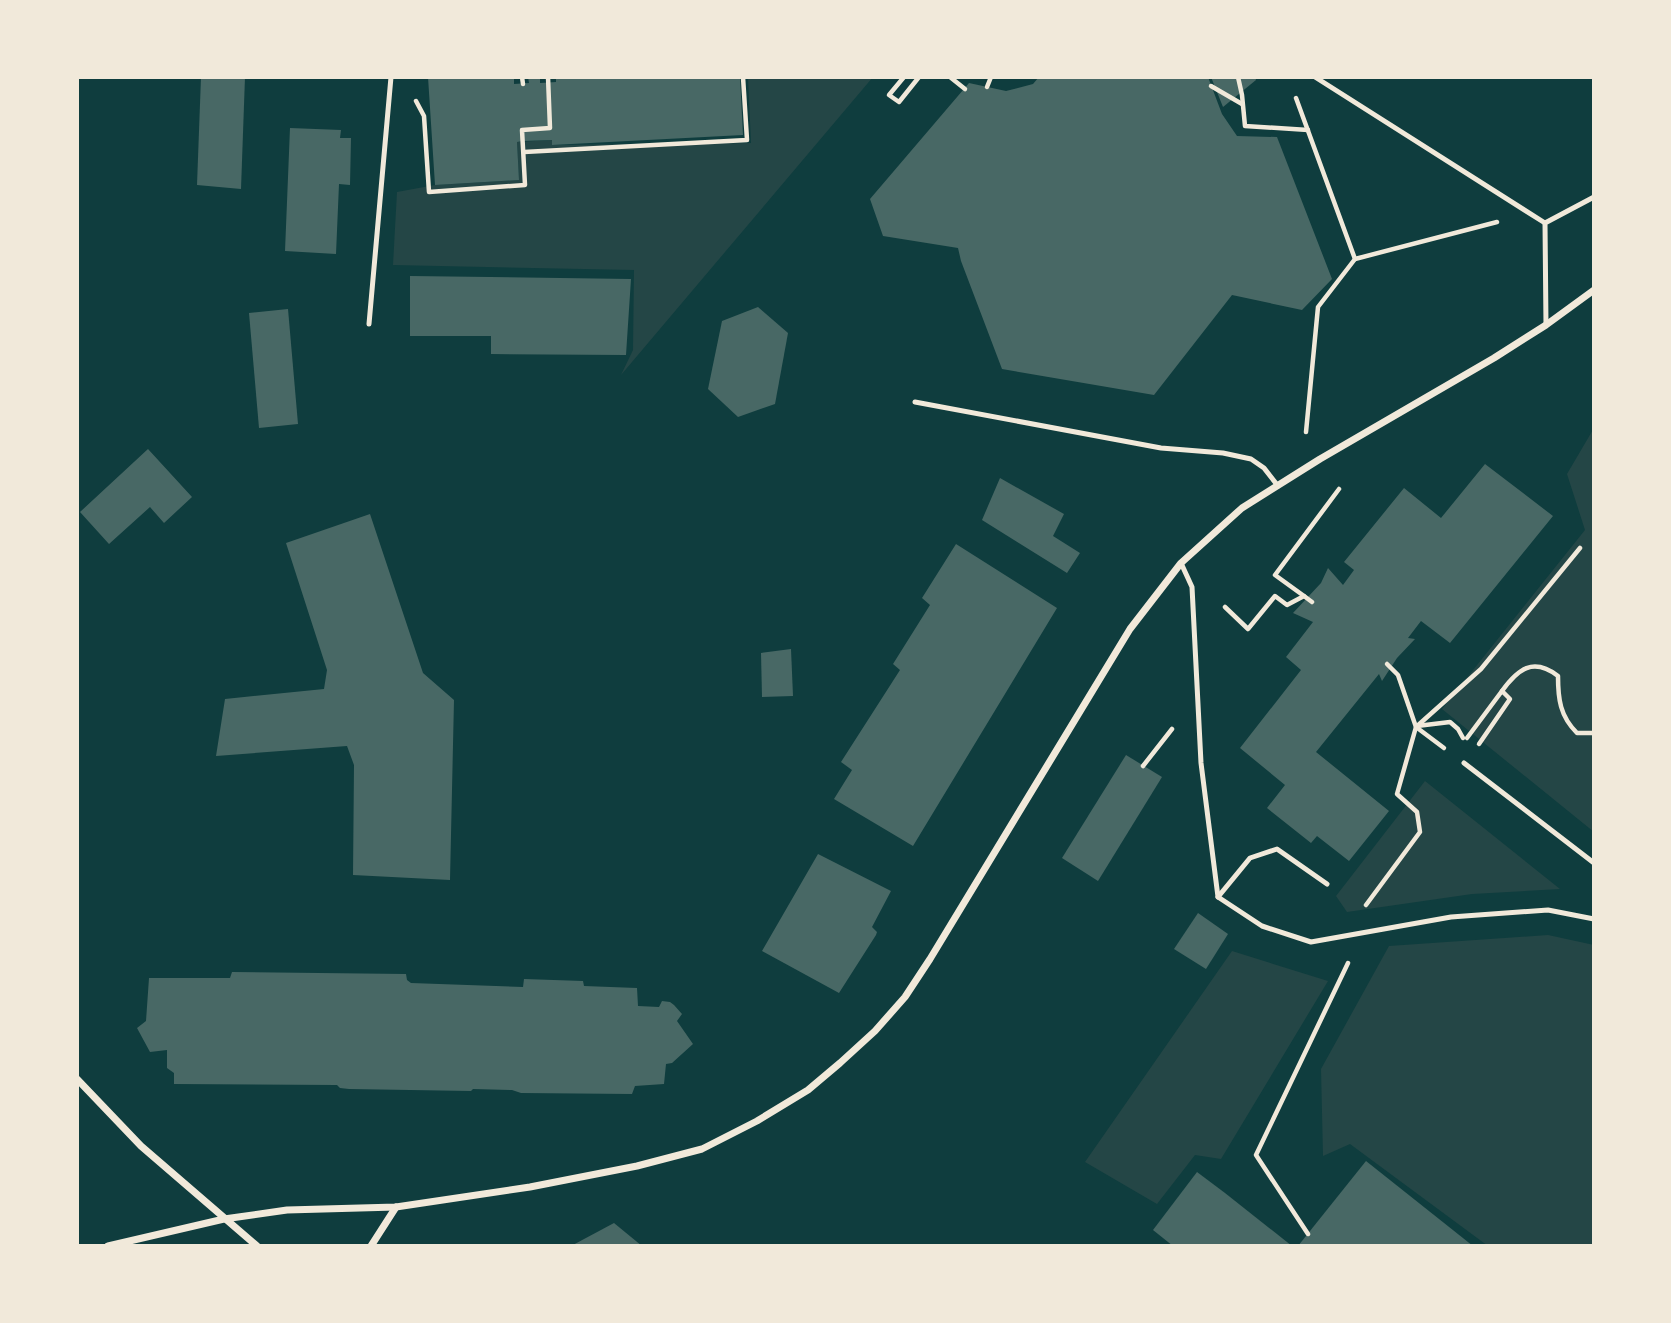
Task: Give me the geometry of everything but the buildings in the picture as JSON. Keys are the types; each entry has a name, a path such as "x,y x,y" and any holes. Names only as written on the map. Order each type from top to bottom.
{"street":[{"path":"108,1246 224,1219 287,1210 396,1207 530,1187 637,1166 702,1149 757,1121 816,1083 875,1031 905,997 1130,629 1181,563 1242,508 1546,326 1594,289"},
{"path":"77,1079 133,1139 257,1246"},
{"path":"372,1246 396,1207"}],"lane":[{"path":"369,324 391,77"},
{"path":"1315,77 1545,223"},
{"path":"1545,223 1594,197"},
{"path":"1545,223 1546,326"},
{"path":"915,402 1161,448 1223,453 1251,459 1264,468 1278,486"},
{"path":"1181,563 1192,587 1200,762 1218,897 1262,926 1311,942 1451,917 1548,910 1594,919"},
{"path":"1464,764 1594,863"},
{"path":"1218,897 1250,858 1277,849 1327,884"}],"path":[{"path":"522,77 523,84"},
{"path":"414,97 424,116 429,192 525,185 522,130 551,128 548,77"},
{"path":"524,152 747,140 743,77"},
{"path":"904,77 889,95 899,102 919,77"},
{"path":"950,77 965,89"},
{"path":"988,87 991,77"},
{"path":"1238,77 1245,126 1308,130"},
{"path":"1211,86 1243,104"},
{"path":"1293,88 1356,259"},
{"path":"1306,432 1318,307 1356,259 1492,224 1527,211"},
{"path":"1312,602 1275,575 1339,489"},
{"path":"1358,916 1420,832 1417,812 1397,794 1416,726 1481,669 1580,548"},
{"path":"1225,607 1248,629 1275,596 1287,605 1304,596"},
{"path":"1387,664 1398,675 1416,726 1451,753"},
{"path":"1416,726 1450,722 1458,729 1464,742 1513,676 1530,666 1546,667 1558,676 1558,700 1566,722 1577,733 1594,733"},
{"path":"1483,753 1476,748 1510,699 1502,691"},
{"path":"1308,1234 1256,1155 1363,933"}],"shaded area":[{"path":"748,77 873,77 621,375 633,350 634,270 393,265 397,192 435,185 519,180 517,142 552,140 552,145 751,143"},
{"path":"1594,428 1594,832 1442,709 1585,530 1567,474"},
{"path":"1425,781 1560,889 1472,894 1347,912 1336,896"},
{"path":"1548,935 1594,945 1594,1246 1488,1246 1350,1144 1323,1156 1321,1069 1389,946"},
{"path":"1232,951 1328,981 1221,1159 1195,1155 1157,1204 1085,1162"}]}
